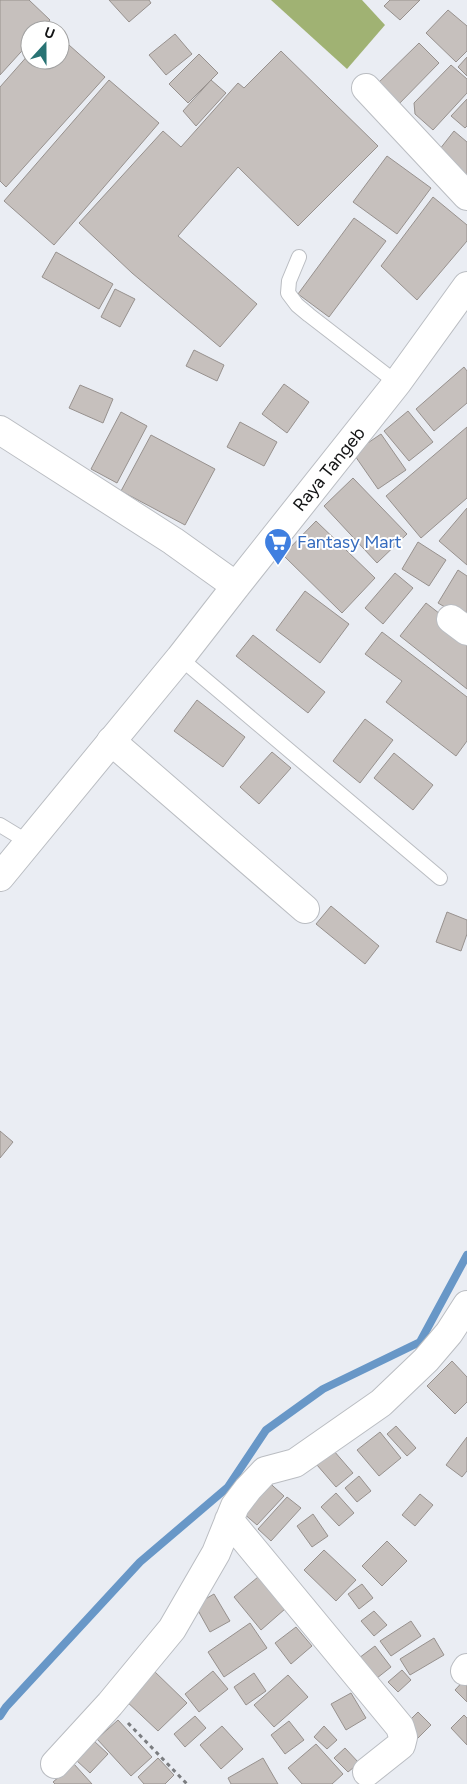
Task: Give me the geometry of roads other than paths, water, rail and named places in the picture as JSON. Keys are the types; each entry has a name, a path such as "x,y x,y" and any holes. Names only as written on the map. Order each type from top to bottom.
{"street":[{"path":"366,88 467,196"},
{"name":"Raya Tangeb","path":"0,877 180,658 397,383 467,286"},
{"path":"0,430 173,541 236,586"},
{"path":"111,741 305,909"},
{"path":"55,1764 110,1704 172,1629 216,1553 235,1506 248,1489 265,1471 295,1463 381,1403 426,1360 449,1333 467,1305"},
{"path":"228,1520 400,1727 403,1737 401,1745 367,1772"}],"lane":[{"path":"299,257 289,281 288,293 297,304 397,383"},
{"path":"180,658 440,878"},
{"path":"0,825 28,842"}],"waterway":[{"path":"0,1716 6,1707 140,1562 228,1487 266,1430 323,1389 420,1342 467,1255"}],"place":[{"name":"Fantasy Mart","path":"278,566"}]}
